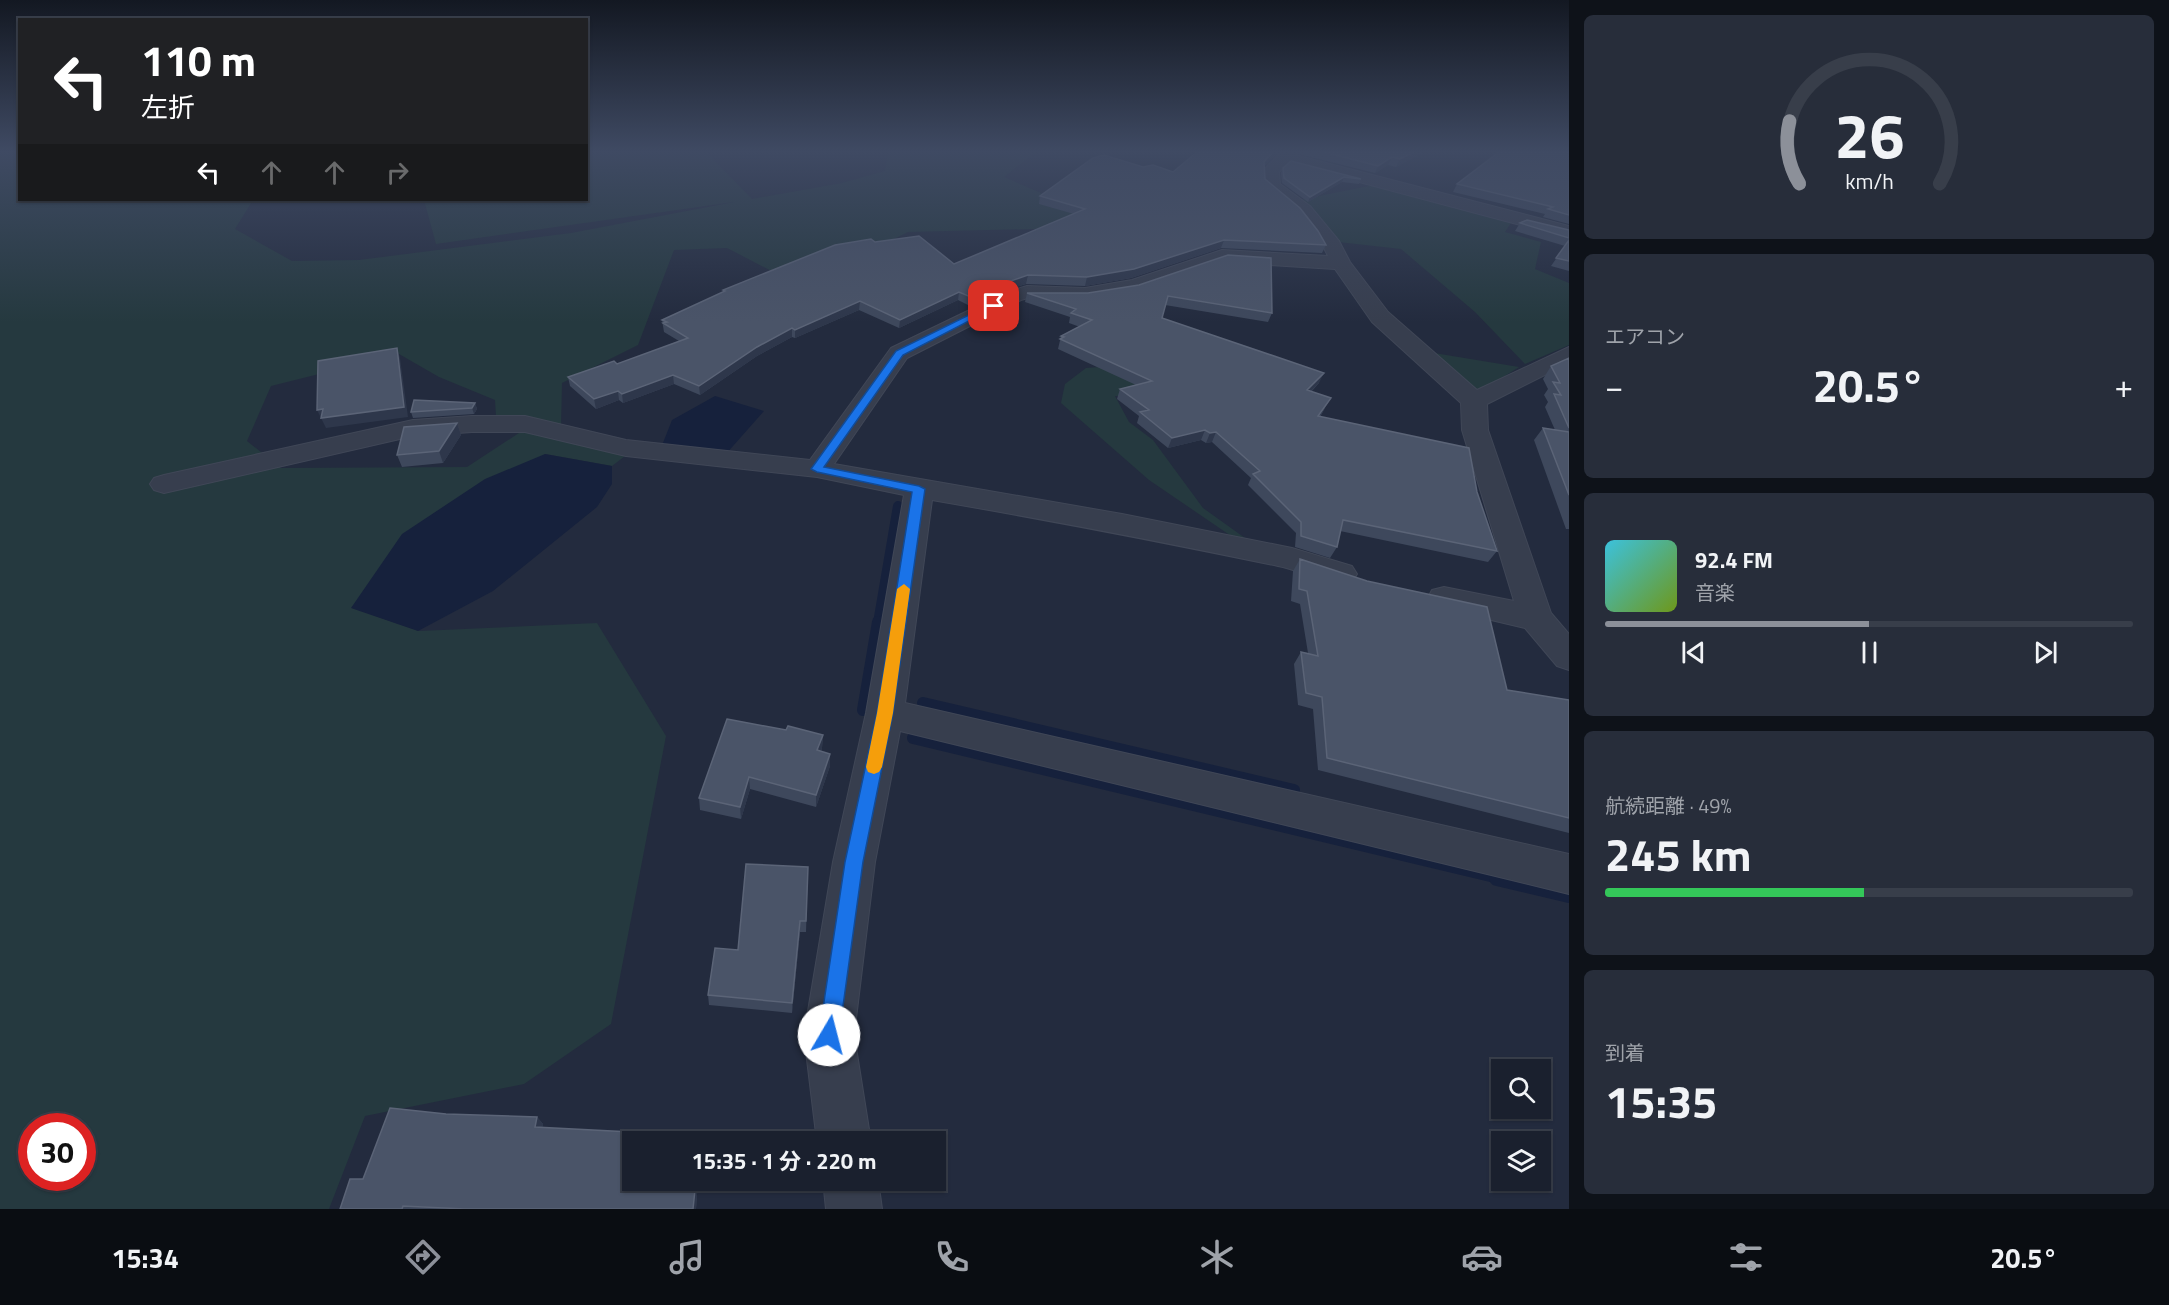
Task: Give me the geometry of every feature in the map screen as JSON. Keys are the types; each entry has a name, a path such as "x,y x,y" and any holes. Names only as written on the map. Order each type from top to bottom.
{"street":[{"path":"1302,208 1332,245 1341,263 1380,317 1474,401 1475,430 1536,618 1569,657"},
{"path":"1483,208 1569,232"},
{"path":"817,469 899,353 1014,296 1027,292 1085,294 1136,286 1222,256 1341,263"},
{"path":"1474,401 1569,354"},
{"path":"164,484 413,428 472,424 525,424 626,448 817,469 1122,524 1280,556 1370,583"},
{"path":"842,1131 829,1035 854,862 885,713 919,489"},
{"path":"1414,592 1536,618"},
{"path":"885,713 1569,874"},
{"path":"852,1191 854,1209"}],"shaded area":[{"path":"0,208 248,208 235,229 292,261 359,260 571,233 700,208 1076,208 1087,213 1075,228 908,232 874,249 785,278 727,248 674,250 638,345 562,383 561,427 496,417 495,400 439,377 399,354 271,386 247,441 281,468 467,467 522,431 629,453 612,466 545,454 352,608 419,631 597,623 666,736 611,1024 524,1084 365,1116 329,1209 0,1209"},
{"path":"426,208 688,208 436,244"},
{"path":"1307,208 1470,208 1513,220 1505,232 1541,242 1535,269 1569,283 1569,345 1525,364 1475,312 1401,249 1338,242"},
{"path":"1422,351 1519,367 1483,390 1460,385"},
{"path":"1164,365 1139,396 1115,396 1129,422 1153,440 1203,508 1252,543 1237,540 1149,480 1061,403 1065,384 1086,368"}],"water":[{"path":"715,396 764,411 726,454 661,448 672,420"},
{"path":"545,454 612,466 612,484 597,507 493,591 418,631 351,608 402,534 485,479"}],"building":[{"path":"1083,208 1300,208 1326,245 1224,240 1134,269 1087,277 1028,275 973,298 959,292 900,320 860,301 795,330 792,328 757,347 699,386 673,375 622,394 618,391 594,399 568,377 614,361 617,364 688,338 663,323 667,322 662,320 725,291 723,290 835,245 871,239 875,242 919,236 954,264 1085,209"},
{"path":"1569,208 1569,215 1548,209"},
{"path":"1527,220 1569,230 1569,238 1520,223"},
{"path":"1569,240 1569,261 1556,258"},
{"path":"1228,255 1271,258 1272,313 1168,296 1162,318 1324,373 1307,390 1331,398 1318,416 1469,448 1477,492 1497,551 1343,520 1337,547 1301,536 1301,522 1253,474 1260,471 1216,432 1210,433 1205,430 1172,438 1140,412 1149,410 1120,389 1152,381 1060,339 1064,337 1061,336 1092,320 1071,313 1076,309 1027,293 1088,293 1139,285"},
{"path":"397,348 404,407 321,418 323,409 317,410 318,361"},
{"path":"1569,358 1569,428 1554,394 1561,395 1553,382 1560,383 1551,366"},
{"path":"414,400 475,403 472,408 411,412"},
{"path":"457,423 439,451 397,455 404,427"},
{"path":"1543,428 1569,432 1569,495"},
{"path":"1300,559 1367,581 1487,607 1507,690 1569,700 1569,818 1327,758 1322,697 1306,693 1301,652 1318,656 1307,591 1299,589"},
{"path":"727,719 786,730 788,726 823,735 817,750 830,754 816,795 749,777 740,807 699,798"},
{"path":"746,864 808,867 806,921 800,921 792,1003 708,995 715,948 738,950"},
{"path":"390,1108 446,1114 537,1117 535,1127 622,1132 622,1191 695,1191 693,1209 465,1209 403,1206 402,1209 340,1209 350,1179 363,1179"}],"waterway":[{"path":"878,623 898,506"},
{"path":"863,710 878,622"},
{"path":"923,703 1294,790"},
{"path":"913,738 1503,879"},
{"path":"1497,878 1569,895"}],"slow traffic":[{"path":"874,767 885,713 904,589"}],"route":[{"path":"829,1035 854,862 885,713 919,489 817,469 899,353 994,306"}]}
